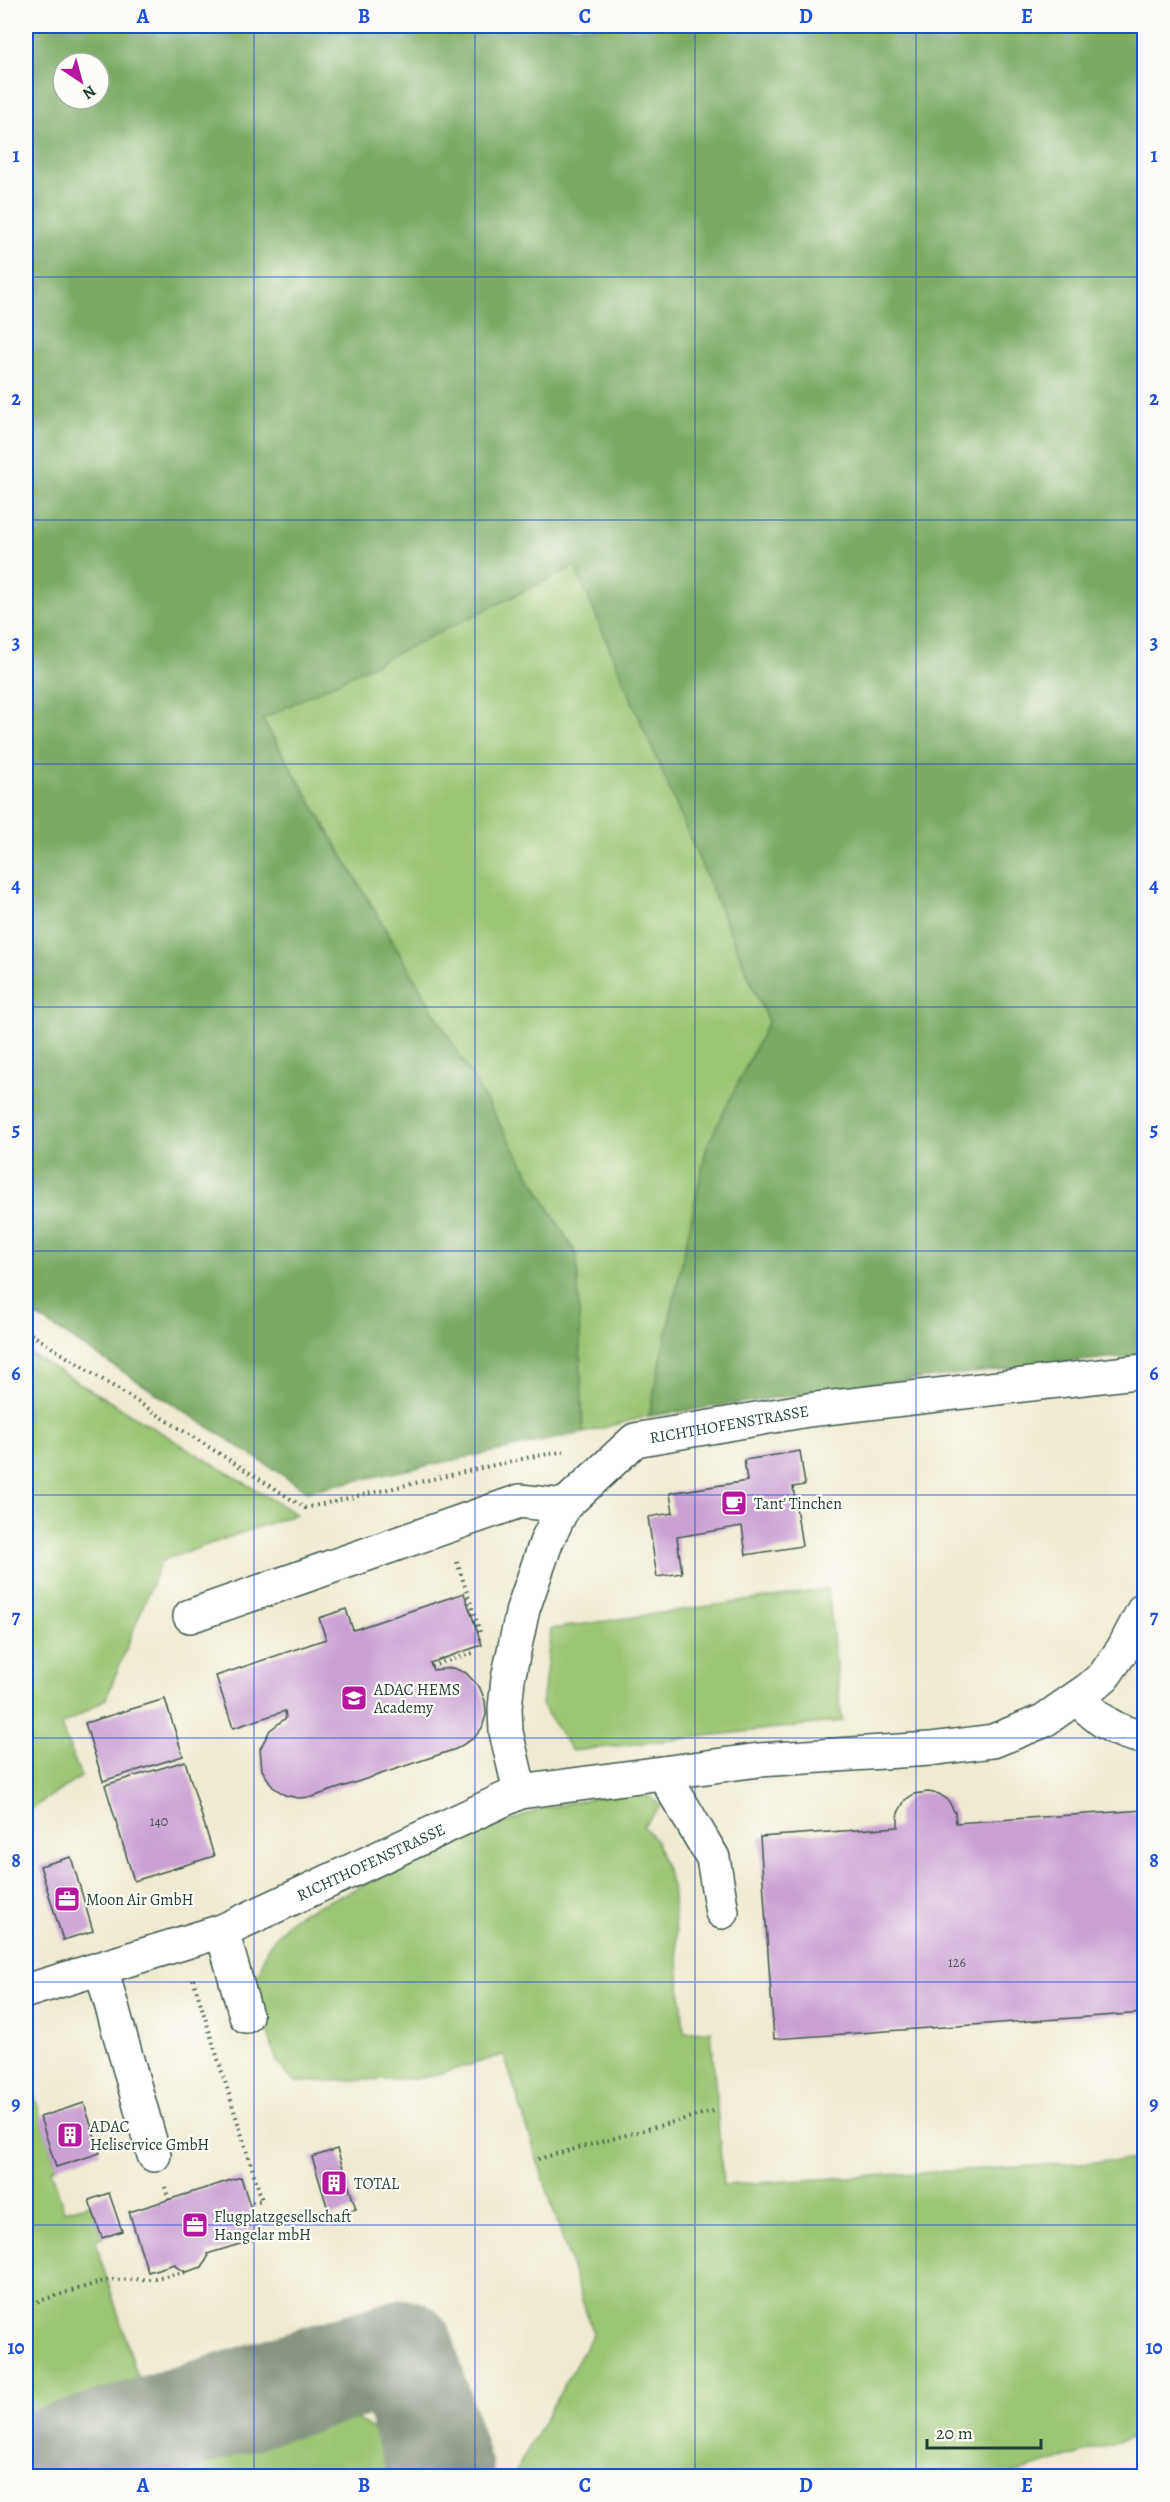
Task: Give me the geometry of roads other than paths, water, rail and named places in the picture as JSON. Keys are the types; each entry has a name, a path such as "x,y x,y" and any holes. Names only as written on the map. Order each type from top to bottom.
{"street":[{"name":"RICHTHOFENSTRASSE","path":"520,1792 506,1732 508,1679 523,1609 547,1540 564,1506 635,1440 808,1410 1144,1371"},
{"path":"190,1616 520,1501 564,1506"},
{"name":"RICHTHOFENSTRASSE","path":"38,1987 222,1931 520,1792 759,1760 930,1749 993,1741 1043,1721 1104,1676 1123,1648 1144,1609"},
{"path":"1077,1698 1097,1719 1113,1729 1144,1737"},
{"path":"663,1773 713,1858 722,1912"},
{"path":"222,1931 246,2016"},
{"path":"101,1968 154,2155"}],"place":[{"name":"Tant' Tinchen","path":"734,1503"},
{"name":"ADAC HEMS Academy","path":"354,1698"},
{"name":"Moon Air GmbH","path":"67,1899"},
{"name":"ADAC Heliservice GmbH","path":"70,2135"},
{"name":"TOTAL","path":"334,2183"},
{"name":"Flugplatzgesellschaft Hangelar mbH","path":"195,2225"}]}
